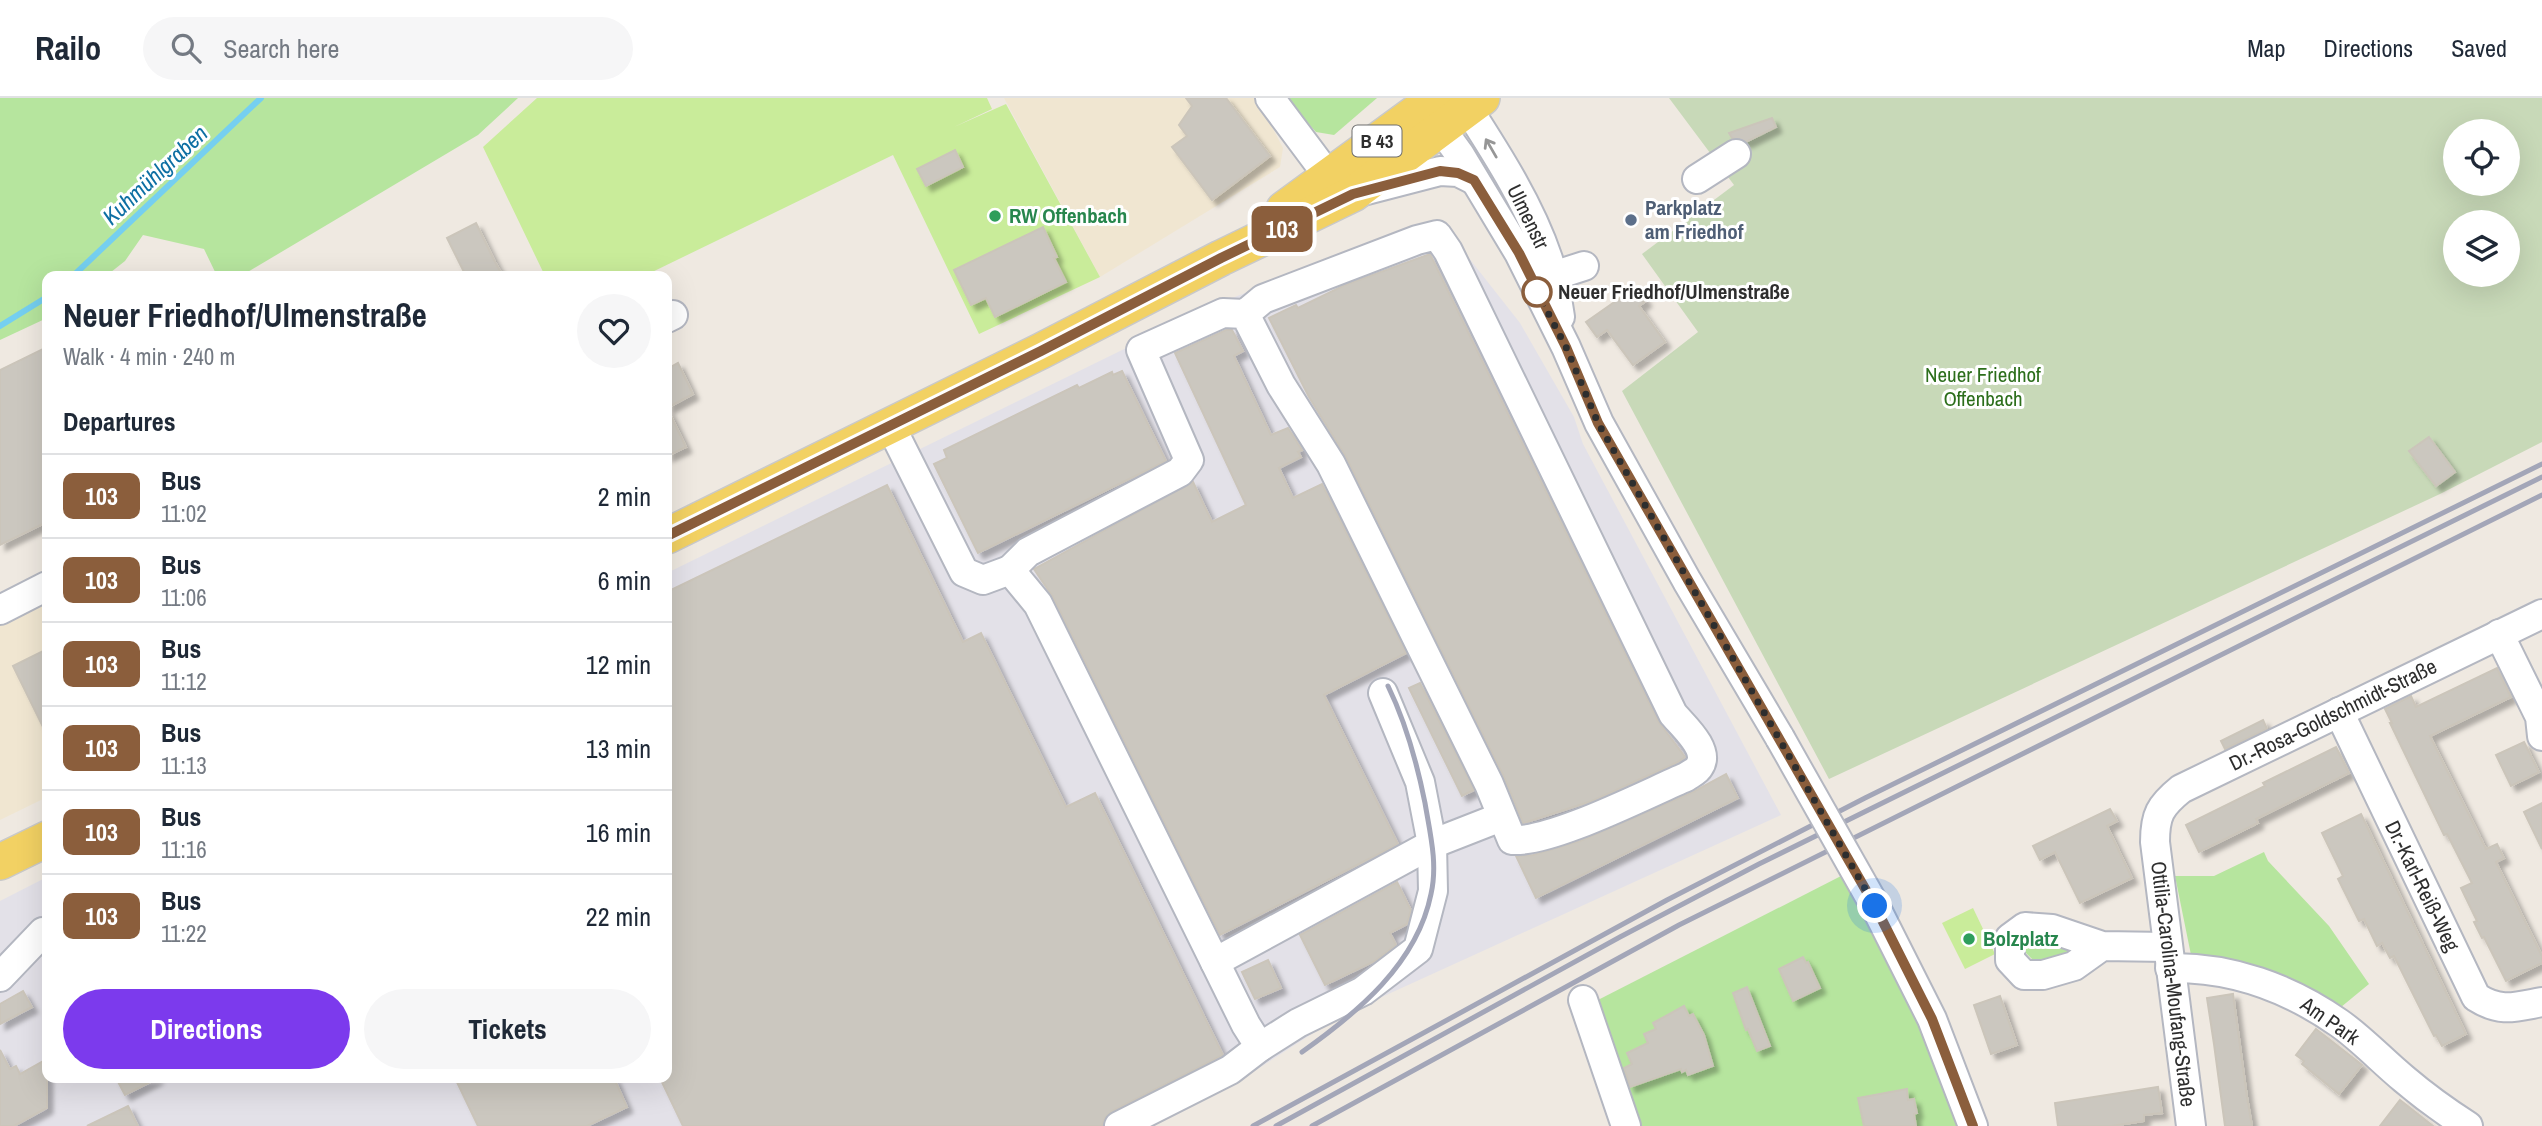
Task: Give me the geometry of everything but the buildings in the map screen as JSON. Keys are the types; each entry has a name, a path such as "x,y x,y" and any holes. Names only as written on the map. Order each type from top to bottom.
{"main road":[{"name":"B 43","path":"672,534 1041,351 1221,258 1341,185 1452,106"},
{"path":"0,862 42,841"}],"street":[{"path":"1270,98 1341,185 1440,171 1458,173 1474,180"},
{"path":"1452,106 1474,180 1519,253 1566,347 1598,423 1875,906 1932,1019 1973,1126"},
{"name":"Ulmenstr","path":"1452,106 1521,198 1541,240 1553,276 1566,347"},
{"path":"1697,179 1736,154"},
{"path":"890,425 964,572 983,580 1010,570 1028,552 1180,472 1189,460 1141,350 1223,313 1245,314 1263,299 1417,240 1437,235 1455,264 1673,714 1699,744 1703,757 1699,767 1686,777 1564,828 1525,841 1512,840 1489,784 1331,464 1281,385 1245,314"},
{"path":"1519,253 1553,276 1584,266"},
{"path":"1010,570 1038,604 1246,1025 1260,1047"},
{"path":"0,610 42,589"},
{"name":"Dr.-Rosa-Goldschmidt-Straße","path":"2155,842 2155,824 2159,811 2180,789 2542,614"},
{"path":"2499,634 2540,717 2542,736"},
{"path":"1119,1126 1230,1070 1298,1023 1363,991 1418,949 1433,891 1432,844 1420,782 1383,693"},
{"name":"Dr.-Karl-Reiß-Weg","path":"2339,712 2476,998 2504,1009 2542,1002"},
{"path":"1215,962 1432,844 1501,817"},
{"name":"Ottilia-Carolina-Moufang-Straße","path":"2155,842 2191,1126"},
{"path":"0,977 42,933"},
{"name":"Am Park","path":"2102,946 2168,957 2197,967 2258,981 2305,1002 2341,1024 2426,1097 2468,1126"},
{"path":"1583,1000 1626,1126"}],"shaded area":[{"path":"1004,98 1257,98 1283,148 1280,167 1100,277"},
{"path":"1439,220 1520,323 1574,417 1583,444 1781,815 1338,1017 1242,1079 1147,1126 0,1126 0,901 42,880 42,1083 672,1083 672,571 1216,304"},
{"path":"42,601 42,799 0,820 0,622"}],"green space":[{"path":"0,98 518,98 478,135 249,271 215,271 204,249 143,235 125,261 112,271 42,271 42,320 0,340"},
{"path":"537,98 987,98 992,109 954,127 1006,104 1100,277 979,334 893,155 654,271 543,271 483,147"},
{"path":"1285,98 1377,98 1334,135 1316,132"},
{"name":"Neuer Friedhof Offenbach","path":"1669,98 2542,98 2542,442 2440,494 1829,779 1622,391 1698,332 1642,254 1734,185"},
{"path":"2264,852 2268,861 2329,926 2369,984 2335,1012 2191,955 2175,876 2214,876"},
{"path":"1841,876 1893,965 1936,1061 1960,1126 1636,1126 1594,1002"},
{"name":"Bolzplatz","path":"1973,908 1995,954 1965,969 1942,923"},
{"path":"2033,938 2075,948 2073,952 2036,963 2024,951 2026,943"}],"waterway":[{"name":"Kuhmühlgraben","path":"78,271 261,98"},
{"name":"Kuhmühlgraben","path":"0,326 42,300"}],"railway":[{"path":"1253,1126 1667,900 1865,798 2542,464"},
{"path":"1276,1126 1620,937 1759,864 2542,477"},
{"path":"1312,1126 1679,925 2542,495"},
{"path":"1302,1052 1343,1021 1382,985 1413,943 1431,894 1433,860 1425,803 1410,743 1388,686"}],"bus line":[{"name":"103","path":"672,533 1353,194 1440,171 1458,173 1474,180 1519,253 1566,347 1598,423 1780,738 1904,960 1957,1079 1973,1126"}],"place":[{"name":"RW Offenbach","path":"995,216"},
{"name":"Parkplatz am Friedhof","path":"1631,220"},
{"name":"Neuer Friedhof/Ulmenstraße","path":"1537,292"},
{"name":"Bolzplatz","path":"1969,939"}],"route":[{"path":"1537,292 1566,347 1598,423 1875,906"}]}
